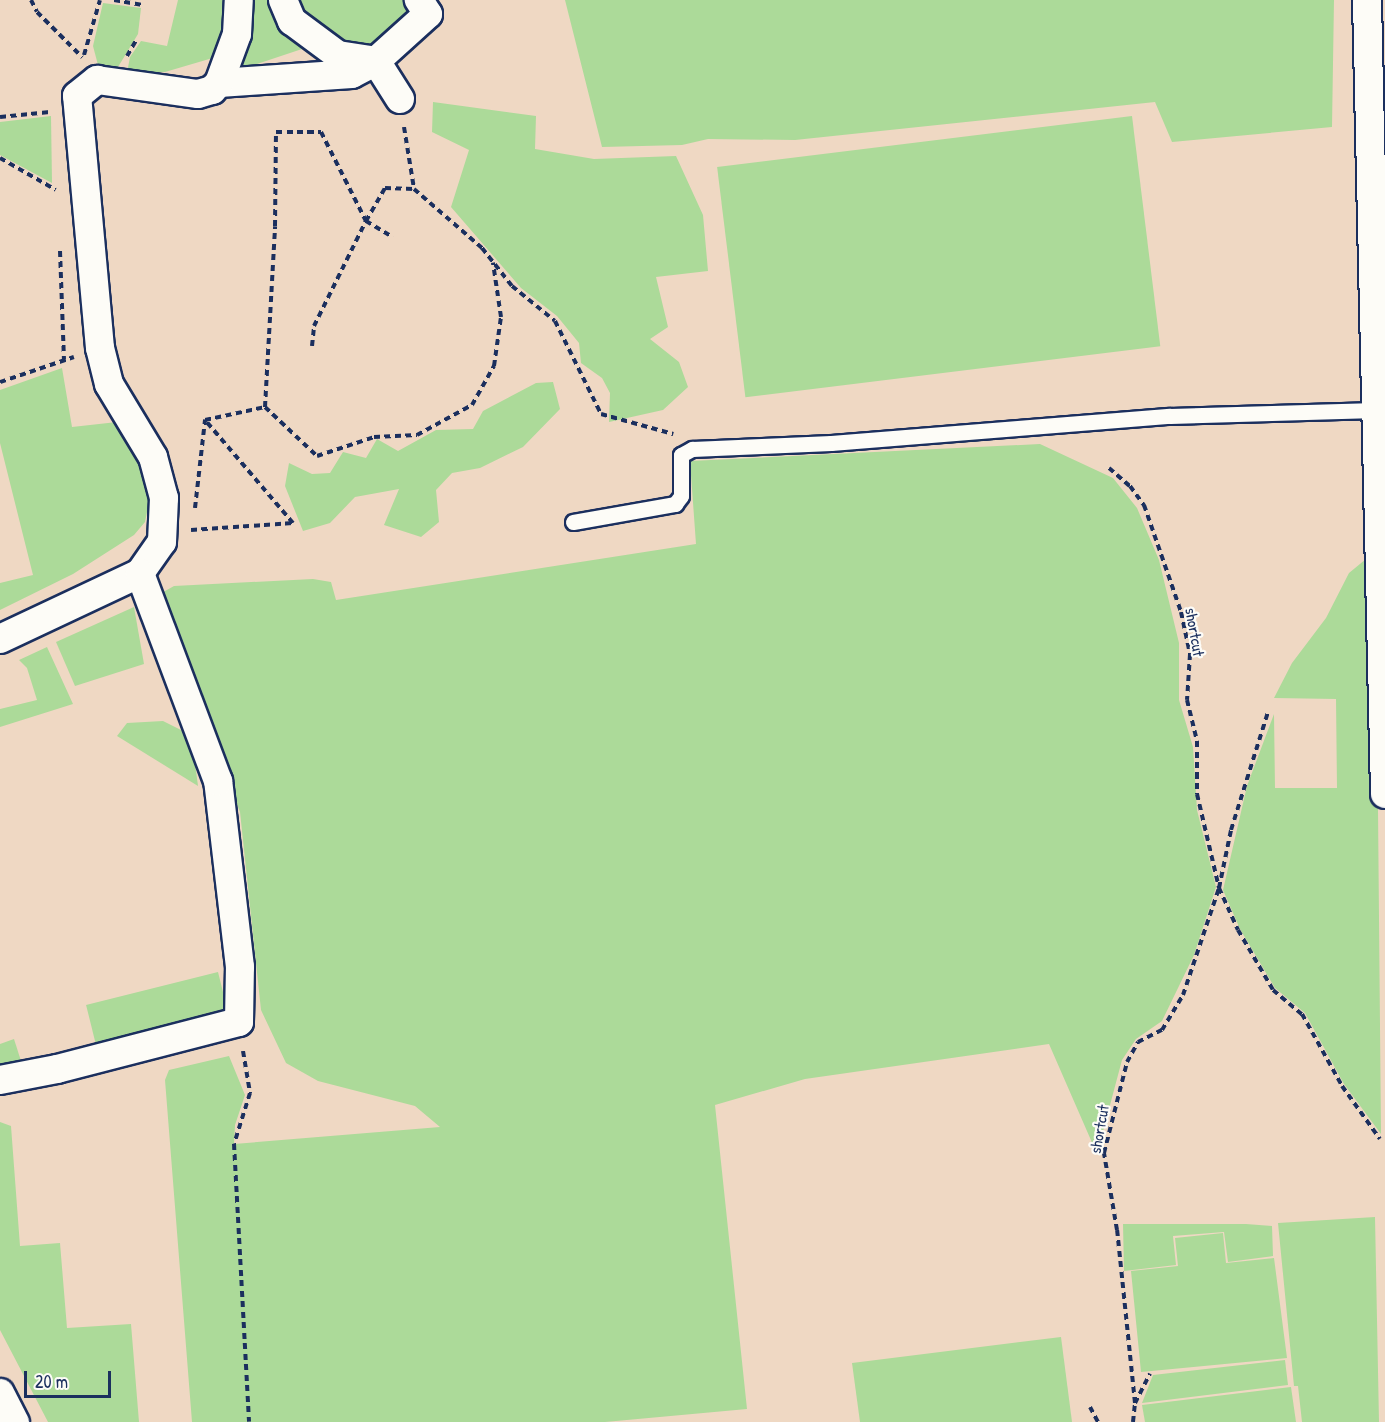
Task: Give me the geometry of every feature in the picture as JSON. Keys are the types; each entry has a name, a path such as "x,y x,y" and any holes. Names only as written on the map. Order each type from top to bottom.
{"street":[{"path":"0,639 140,573 162,542 164,498 153,457 110,384 100,348 77,96 90,69 198,94 213,90 219,83 237,34 239,0"},
{"path":"283,0 292,21 338,55 376,61 400,99"},
{"path":"219,83 352,74 376,61 428,14 418,0"},
{"path":"1367,0 1385,794"},
{"path":"0,1080 57,1069 239,1022 240,967 218,781 140,573"},
{"path":"0,1393 15,1422"}],"lane":[{"path":"573,522 675,504 681,496 681,455 692,449 831,443 1170,416 1376,410"}],"path":[{"path":"31,0 37,12 90,69"},
{"path":"90,69 100,0"},
{"path":"114,0 143,5"},
{"path":"400,99 414,189 493,262 512,286 555,321 601,414 677,436"},
{"path":"0,117 77,113"},
{"path":"265,407 274,258 276,132 321,132 366,221 393,237"},
{"path":"0,159 57,190"},
{"path":"312,346 314,326 385,188 414,189"},
{"path":"265,407 317,456 374,437 417,435 472,405 494,366 501,317 493,262"},
{"path":"0,382 100,348"},
{"path":"205,420 265,407"},
{"path":"194,515 205,420"},
{"path":"192,523 191,531 293,524 205,420"},
{"name":"shortcut","path":"1109,468 1130,486 1144,505 1181,612 1190,654 1187,700 1197,741 1197,794 1219,888 1238,930 1273,990 1302,1014 1342,1086 1380,1138"},
{"name":"shortcut","path":"1135,1403 1117,1230 1104,1153 1127,1062 1138,1042 1162,1030 1183,995 1219,888 1231,830 1268,712"},
{"path":"239,1022 250,1093 234,1144 249,1422"},
{"path":"1133,1422 1135,1403 1150,1374"},
{"path":"1090,1407 1098,1422"}],"shaded area":[{"path":"0,0 1385,0 1385,1422 0,1422"}],"green space":[{"path":"178,0 227,0 216,57 165,72 127,73 130,57 141,41 167,46"},
{"path":"254,0 270,0 302,49 239,70"},
{"path":"292,0 410,0 420,13 374,55 341,49 297,16"},
{"path":"565,0 1334,0 1332,127 1172,142 1155,102 795,140 708,139 682,145 602,147"},
{"path":"103,3 141,8 138,34 115,72 98,65 93,46"},
{"path":"433,102 536,116 535,149 594,159 676,156 703,215 708,271 656,277 668,327 650,339 679,362 688,387 663,410 609,422 610,393 602,378 581,363 579,343 557,316 521,288 451,207 469,150 432,132"},
{"path":"51,116 52,183 0,155 0,122"},
{"path":"1132,116 1160,346 745,397 717,167"},
{"path":"62,368 72,427 126,421 152,487 145,522 134,535 73,574 0,610 0,583 33,575 0,443 0,390"},
{"path":"553,382 560,409 523,447 480,468 452,473 436,490 439,522 421,537 384,525 399,489 355,497 330,523 303,531 285,486 289,463 312,474 330,473 343,452 366,458 377,439 398,451 436,430 473,429 483,411 536,383"},
{"path":"1040,444 1113,478 1137,508 1159,560 1179,643 1179,700 1193,747 1197,810 1216,887 1194,955 1162,1021 1136,1039 1122,1060 1097,1154 1049,1044 805,1079 715,1105 747,1409 605,1422 192,1422 165,1080 169,1070 229,1056 245,1095 235,1125 234,1144 440,1127 415,1106 318,1081 286,1063 261,1010 240,812 158,595 174,586 313,579 331,582 336,600 696,544 690,461"},
{"path":"1366,559 1370,734 1378,809 1381,1134 1344,1084 1305,1013 1275,988 1240,929 1223,890 1247,786 1274,714 1275,788 1337,788 1336,699 1274,698 1292,663 1326,618 1349,573"},
{"path":"134,607 144,664 75,686 56,642"},
{"path":"47,647 73,704 0,727 0,709 37,700 27,668 19,660"},
{"path":"163,721 181,730 193,748 198,786 117,736 127,723"},
{"path":"218,972 228,1013 96,1046 86,1005"},
{"path":"14,1039 21,1061 0,1067 0,1044"},
{"path":"0,1122 11,1126 20,1246 60,1243 67,1328 131,1324 139,1422 48,1422 0,1330"},
{"path":"1375,1217 1379,1422 1302,1422 1298,1386 1294,1386 1278,1223"},
{"path":"1123,1224 1272,1226 1273,1256 1228,1262 1224,1232 1173,1236 1176,1265 1124,1271"},
{"path":"1223,1233 1226,1263 1274,1258 1287,1358 1141,1372 1131,1271 1178,1266 1175,1238"},
{"path":"1061,1337 1072,1422 860,1422 852,1363"},
{"path":"1285,1360 1288,1385 1142,1403 1153,1375"},
{"path":"1291,1387 1296,1422 1145,1422 1142,1405"}]}
